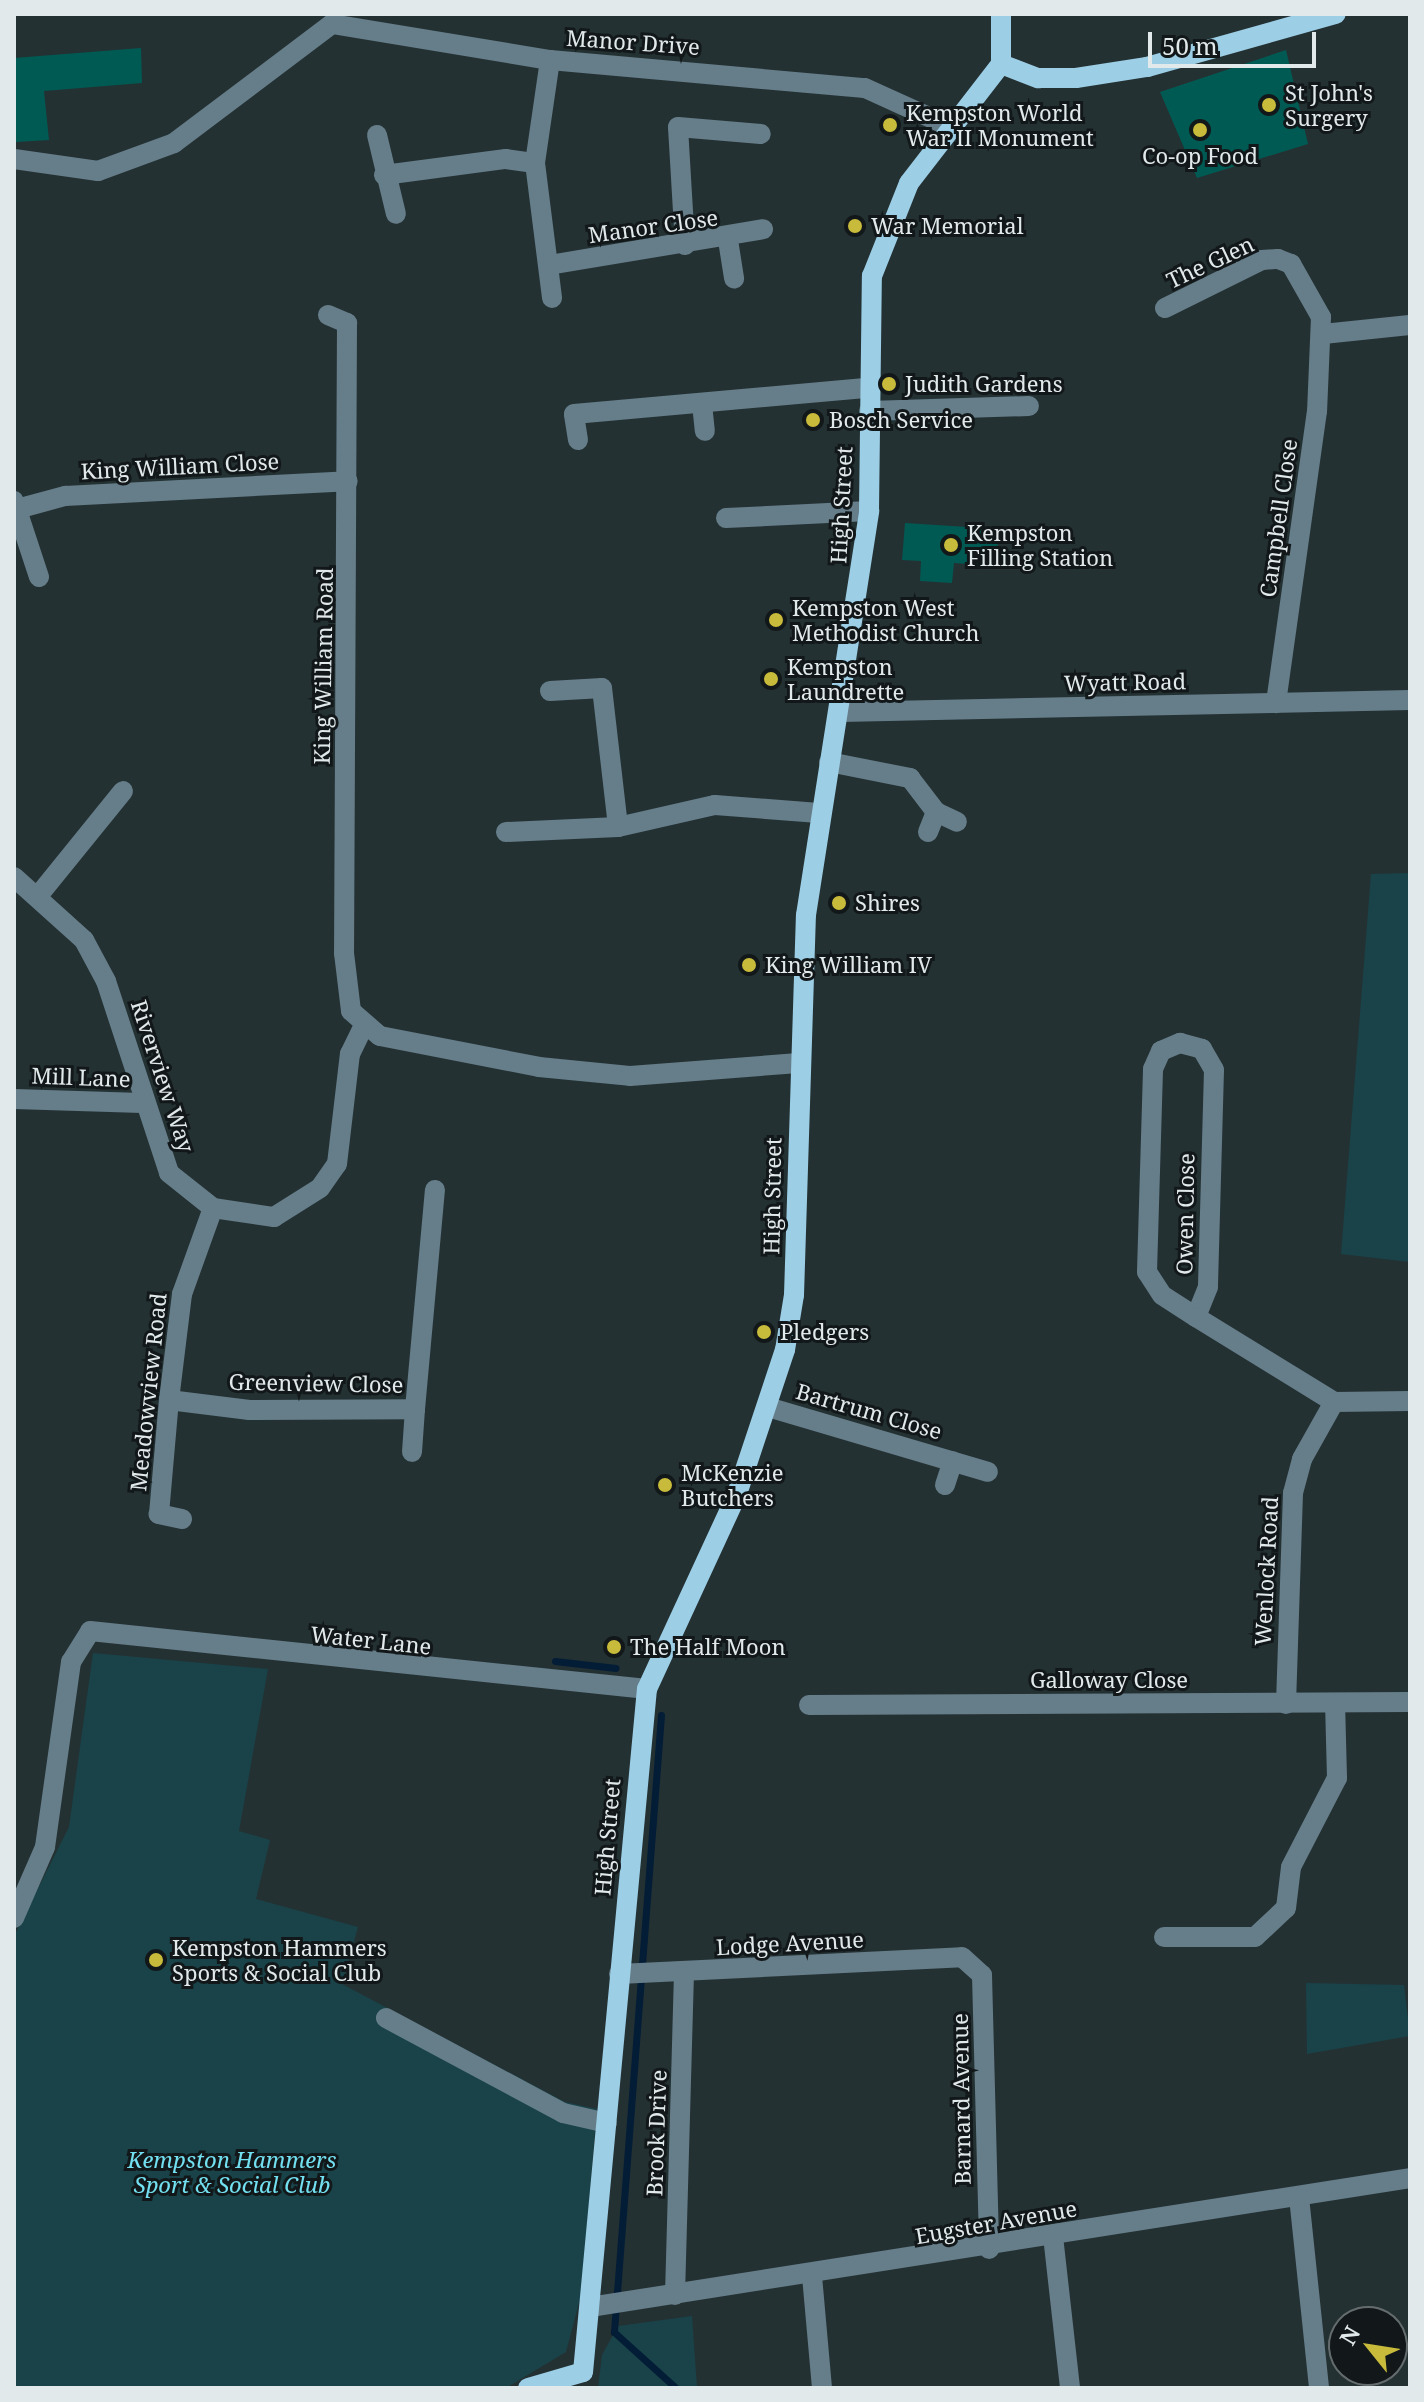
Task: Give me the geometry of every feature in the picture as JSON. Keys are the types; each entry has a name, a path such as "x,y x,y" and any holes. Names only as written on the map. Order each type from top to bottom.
{"main road":[{"path":"1001,14 1001,64 1038,78 1076,78 1147,67 1336,14"},
{"name":"High Street","path":"582,2380 587,2342 607,2305 607,2123 633,1974 647,1689 771,1408 794,1295 798,1063 819,813 841,712 869,511 868,388 872,276 883,237 909,183 1001,64"},
{"path":"528,2388 582,2380"}],"street":[{"name":"Manor Drive","path":"14,159 98,171 174,143 332,24 550,60 865,88 951,127"},
{"path":"550,60 535,163 552,298"},
{"path":"685,245 678,127 761,134"},
{"path":"377,135 384,175 396,214"},
{"path":"384,175 506,159 535,163"},
{"name":"Manor Close","path":"549,265 728,240 763,229"},
{"path":"728,240 734,279"},
{"name":"The Glen","path":"1165,308 1262,260 1278,259 1314,296 1323,337"},
{"name":"King William Road","path":"328,315 347,323 345,980 351,1011 364,1025"},
{"path":"1323,337 1410,325"},
{"name":"Campbell Close","path":"1276,703 1323,337"},
{"path":"578,440 574,414 868,388"},
{"path":"702,404 705,431"},
{"path":"869,411 1029,406"},
{"name":"King William Close","path":"39,577 22,553 15,505 65,496 348,481"},
{"path":"726,518 869,511"},
{"path":"550,691 602,688 618,827"},
{"name":"Wyatt Road","path":"841,712 1410,700"},
{"path":"829,762 910,778 936,812 957,822"},
{"path":"38,896 123,791"},
{"path":"506,832 618,827 715,805 819,813"},
{"path":"928,832 936,812"},
{"name":"Riverview Way","path":"14,877 84,940 106,981 142,1103 169,1173 213,1208"},
{"path":"213,1208 274,1217 320,1188 337,1164 345,1128 350,1054 364,1025 380,1036 443,1050 630,1076 798,1063"},
{"name":"Owen Close","path":"1196,1317 1208,1287 1214,1070 1202,1049 1180,1043 1161,1051 1153,1069 1147,1272 1162,1295 1196,1317 1334,1402"},
{"name":"Mill Lane","path":"16,1097 142,1103"},
{"name":"Greenview Close","path":"412,1452 435,1190"},
{"name":"Meadowview Road","path":"182,1519 159,1514 169,1400 182,1294 213,1208"},
{"name":"Greenview Close","path":"169,1400 249,1410 415,1409"},
{"path":"1334,1402 1410,1401"},
{"name":"Wenlock Road","path":"1286,1704 1293,1493 1302,1459 1334,1402"},
{"name":"Bartrum Close","path":"771,1408 988,1472"},
{"name":"Bartrum Close","path":"945,1485 953,1461"},
{"name":"Water Lane","path":"14,1918 45,1847 71,1662 90,1631 647,1689"},
{"name":"Galloway Close","path":"809,1705 1410,1702"},
{"path":"1164,1937 1255,1937 1286,1908 1291,1867 1329,1806 1337,1778 1335,1704"},
{"name":"Lodge Avenue","path":"633,1974 962,1957"},
{"name":"Barnard Avenue","path":"962,1957 982,1975 989,2249"},
{"name":"Brook Drive","path":"675,2295 684,1973"},
{"path":"386,2018 563,2113 607,2123"},
{"name":"Eugster Avenue","path":"607,2305 989,2249 1410,2178"},
{"path":"1299,2197 1319,2388"},
{"path":"1053,2236 1070,2388"},
{"path":"812,2276 822,2388"}],"green space":[{"path":"1410,873 1410,1262 1341,1254 1371,874"},
{"name":"Kempston Hammers Sport & Social Club","path":"93,1653 268,1669 239,1831 270,1840 256,1899 358,1927 342,1984 565,2102 597,2109 581,2295 566,2352 506,2388 14,2388 14,1936 69,1827"},
{"path":"1306,1983 1404,1985 1410,2036 1307,2054"},
{"path":"692,2316 697,2388 598,2388 602,2355 618,2326"}],"building":[{"path":"141,48 142,83 44,91 49,140 16,142 14,58"},
{"path":"1286,50 1308,144 1197,178 1160,92"},
{"name":"Kempston Filling Station","path":"905,523 999,529 996,566 954,563 952,583 920,581 921,561 902,560"}],"waterway":[{"path":"555,1661 616,1668"},
{"path":"661,1715 614,2332 676,2388"}],"place":[{"name":"St John's Surgery","path":"1269,105"},
{"name":"Kempston World War II Monument","path":"890,125"},
{"name":"Co-op Food","path":"1200,130"},
{"name":"War Memorial","path":"855,226"},
{"name":"Judith Gardens","path":"889,384"},
{"name":"Bosch Service","path":"813,420"},
{"name":"Kempston Filling Station","path":"951,545"},
{"name":"Kempston West Methodist Church","path":"776,620"},
{"name":"Kempston Laundrette","path":"771,679"},
{"name":"Shires","path":"839,903"},
{"name":"King William IV","path":"749,965"},
{"name":"Pledgers","path":"764,1332"},
{"name":"McKenzie Butchers","path":"665,1485"},
{"name":"The Half Moon","path":"614,1647"},
{"name":"Kempston Hammers Sports & Social Club","path":"156,1960"}]}
